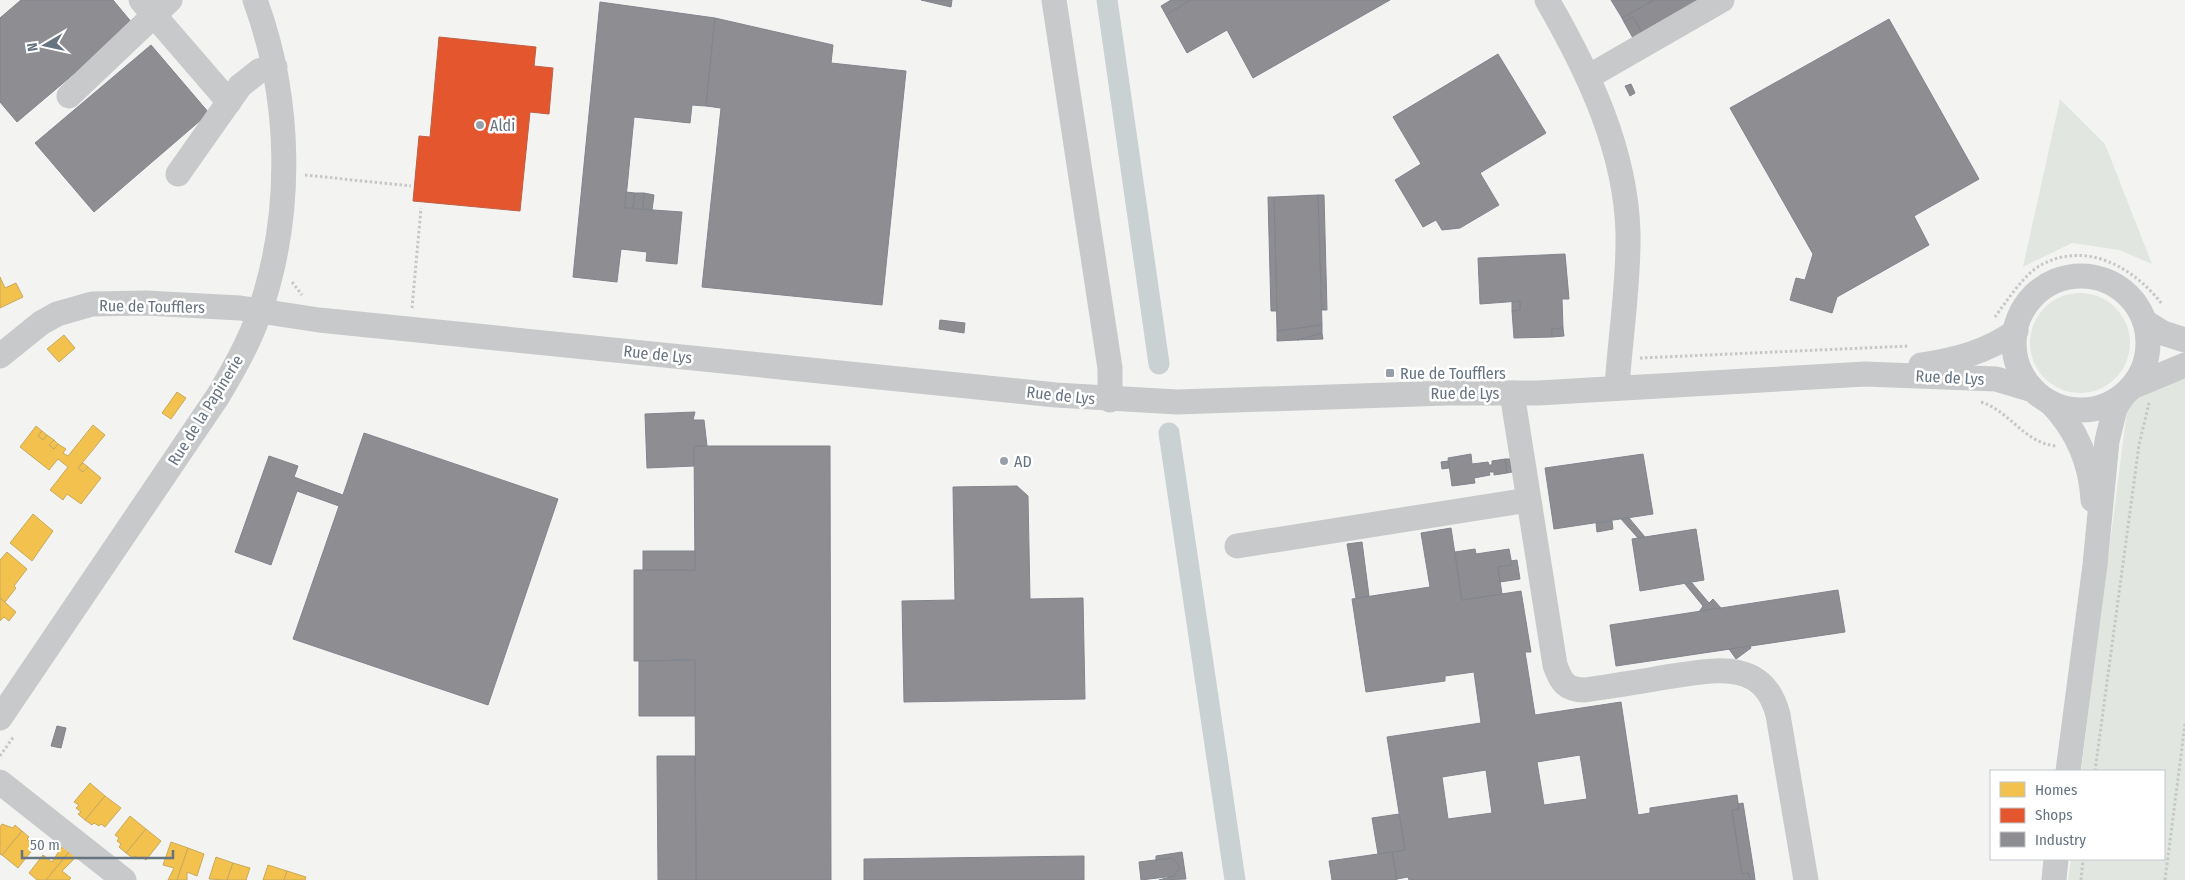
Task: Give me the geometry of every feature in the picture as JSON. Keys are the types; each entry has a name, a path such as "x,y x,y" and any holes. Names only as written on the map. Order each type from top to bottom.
{"street":[{"name":"Rue de la Papinerie","path":"8,725 218,396 237,362 260,310 273,262 282,204 283,133 274,67 255,0"},
{"path":"1054,0 1110,368 1110,400"},
{"path":"1547,0 1578,55 1588,77 1615,152 1627,207 1627,260 1618,388"},
{"path":"1588,77 1722,0"},
{"path":"69,96 155,5 229,102"},
{"path":"178,174 240,86 258,71 274,67"},
{"path":"2068,770 2096,565 2108,441 2115,408 2146,361 2148,342 2145,322 2136,304 2121,289 2103,279 2077,276 2052,282 2035,294 2022,311 2016,330 2014,347 2017,362 2026,382 2070,426 2080,444 2089,471 2092,493 2096,565"},
{"name":"Rue de Toufflers","path":"1,351 57,314 92,304 146,303 260,310"},
{"name":"Rue de Lys","path":"260,310 311,319 1110,400 1177,402 1448,393 1512,393 1865,374 1989,378 2015,383 2042,396"},
{"path":"2145,322 2179,338"},
{"name":"Rue de Lys","path":"1865,374 1966,356 1989,348 2016,330"},
{"path":"2042,396 2071,410 2092,410 2103,407 2127,392 2175,369"},
{"path":"1512,393 1555,665 1563,683 1570,688 1585,690 1716,670 1729,670 1753,678 1770,694 1778,715 1806,880"},
{"path":"1237,546 1528,500"},
{"path":"0,782 124,880"},
{"path":"2054,880 2056,860"}],"path":[{"path":"297,174 411,186"},
{"path":"411,314 421,208"},
{"path":"1989,325 2021,284 2040,265 2061,258 2091,256 2115,262 2150,289 2172,318 2179,338"},
{"path":"292,280 305,298"},
{"path":"1619,359 1918,344"},
{"path":"2095,770 2139,445 2150,398 2175,369"},
{"path":"1979,402 2001,413 2034,440 2060,447 2080,444"},
{"path":"2108,441 2120,440 2139,445"},
{"path":"2165,880 2185,724"},
{"path":"0,756 8,725"},
{"path":"2080,880 2083,860"}],"shaded area":[{"path":"2060,99 2105,144 2152,264 2119,250 2072,243 2023,267"},
{"path":"2080,293 2099,297 2115,308 2126,324 2130,343 2126,362 2115,378 2099,389 2080,393 2061,389 2045,378 2034,362 2030,343 2034,324 2045,308 2061,297"},
{"path":"2185,379 2185,880 2068,880 2071,860 2165,860 2165,770 2081,770 2127,410 2143,389"}],"building: Homes":[{"path":"0,277 5,288 16,283 23,297 0,308"},
{"path":"64,335 75,348 59,362 47,349"},
{"path":"177,392 186,398 171,419 162,413"},
{"path":"93,425 105,435 78,468 83,472 88,467 101,478 81,504 67,494 63,500 50,490 68,467 58,459 49,470 20,447 36,426 42,431 38,436 43,440 47,435 54,440 49,445 54,449 58,444 66,449 63,453 68,456"},
{"path":"42,431 47,435 43,440 38,436"},
{"path":"54,440 58,444 54,449 49,445"},
{"path":"83,463 88,467 83,472 78,468"},
{"path":"33,514 53,531 32,561 10,543"},
{"path":"7,552 27,569 5,602 0,598 0,560"},
{"path":"0,598 16,612 9,621 4,617 0,621"},
{"path":"90,783 105,796 85,820 78,814 81,812 76,808 79,805 74,802"},
{"path":"105,796 121,808 105,827 101,824 99,826 94,823 92,825 85,820"},
{"path":"130,816 146,829 126,853 119,847 121,844 117,841 119,838 115,835"},
{"path":"2,824 13,828 15,825 22,831 2,855 0,854 0,827"},
{"path":"146,829 161,841 146,860 142,857 139,859 135,856 133,858 126,853"},
{"path":"22,831 29,837 27,839 31,843 29,846 33,849 18,868 2,855"},
{"path":"171,842 188,848 177,880 168,880 174,868 163,865"},
{"path":"63,845 70,851 46,880 37,880 29,873 43,855 52,862"},
{"path":"188,848 204,854 197,876 187,872 187,880 177,880"},
{"path":"70,851 77,856 62,871 71,878 69,880 46,880"},
{"path":"216,857 233,863 227,880 209,879"},
{"path":"233,863 250,868 246,880 227,880"},
{"path":"268,865 287,871 284,880 263,880"},
{"path":"287,871 306,877 305,880 284,880"}],"building: Shops":[{"name":"Aldi","path":"439,37 536,47 534,66 553,68 549,114 530,112 520,211 413,201 419,136 430,137"}],"building: Industry":[{"path":"21,0 113,0 133,24 17,122 0,102 0,18"},
{"path":"921,0 952,0 951,7"},
{"path":"1171,0 1191,0 1166,15 1161,6"},
{"path":"1191,0 1390,0 1253,78 1227,30 1187,53 1166,15"},
{"path":"1611,0 1654,0 1622,18"},
{"path":"1654,0 1700,0 1642,33 1633,17 1624,22 1622,18"},
{"path":"600,2 715,18 706,106 692,105 690,123 634,117 625,208 682,212 677,264 646,261 647,252 621,249 617,282 573,277"},
{"path":"1633,17 1642,33 1633,38 1624,22"},
{"path":"715,18 833,45 831,63 906,71 882,305 702,287 721,108 706,106"},
{"path":"1889,19 1979,179 1914,216 1929,245 1837,297 1832,313 1790,300 1796,278 1805,280 1813,254 1730,108"},
{"path":"151,45 209,113 94,212 35,143"},
{"path":"1498,54 1546,133 1480,173 1499,205 1460,228 1442,230 1436,220 1423,227 1395,180 1421,164 1393,117"},
{"path":"1631,84 1635,93 1630,96 1625,86"},
{"path":"626,192 635,193 633,208 625,208"},
{"path":"635,193 644,193 643,209 633,208"},
{"path":"644,193 654,195 652,210 643,209"},
{"path":"1318,195 1322,325 1277,331 1274,197"},
{"path":"1318,195 1324,195 1327,310 1322,310"},
{"path":"1268,197 1274,197 1277,311 1271,311"},
{"path":"1565,254 1569,299 1562,299 1563,328 1552,329 1552,337 1514,338 1512,311 1520,310 1520,301 1480,304 1478,258"},
{"path":"1520,301 1520,310 1512,311 1512,302"},
{"path":"940,320 965,323 964,333 939,329"},
{"path":"1322,325 1322,333 1297,340 1277,341 1277,331"},
{"path":"1563,328 1564,336 1552,337 1552,329"},
{"path":"1322,333 1323,339 1297,340 1302,339"},
{"path":"695,412 693,420 704,420 707,446 694,446 694,466 647,468 645,414"},
{"path":"364,433 558,499 488,705 293,639 339,506 297,491 271,565 235,552 269,456 298,466 294,477 343,495"},
{"path":"694,446 830,446 831,880 696,880 695,660 634,661 634,570 695,570"},
{"path":"1471,454 1472,464 1488,462 1489,465 1492,465 1492,461 1505,459 1507,473 1494,475 1494,472 1489,472 1490,475 1474,478 1475,483 1452,486 1448,458"},
{"path":"1643,454 1653,514 1554,529 1545,468"},
{"path":"1505,459 1510,459 1512,472 1507,473"},
{"path":"1448,461 1449,468 1442,469 1441,462"},
{"path":"1017,486 1028,496 1030,599 1083,598 1085,699 904,702 902,601 955,600 953,487"},
{"path":"1629,518 1645,537 1638,538 1621,519"},
{"path":"1612,521 1613,529 1597,532 1596,523"},
{"path":"1451,528 1462,600 1521,591 1531,652 1525,652 1535,715 1621,702 1638,815 1650,813 1650,808 1737,795 1739,809 1732,810 1742,874 1749,873 1750,880 1409,880 1408,877 1397,879 1392,852 1405,850 1387,737 1481,723 1474,672 1445,676 1445,681 1366,692 1352,599 1430,587 1421,533","holes":["1580,755 1587,799 1544,805 1537,762","1486,770 1492,813 1448,819 1442,777"]},
{"path":"1696,529 1704,580 1640,591 1632,539"},
{"path":"1362,542 1369,596 1356,598 1347,544"},
{"path":"1475,549 1476,554 1509,549 1512,565 1498,567 1502,594 1462,600 1455,552"},
{"path":"643,551 695,551 695,570 643,570"},
{"path":"1517,560 1520,579 1500,582 1498,567 1512,565 1511,561"},
{"path":"1692,583 1709,603 1713,599 1721,608 1699,612 1703,606 1685,584"},
{"path":"1838,590 1845,632 1616,666 1610,625"},
{"path":"1750,646 1751,648 1736,659 1729,649"},
{"path":"695,660 695,716 639,716 639,661"},
{"path":"57,726 66,728 61,748 51,746"},
{"path":"657,756 695,756 696,880 658,880"},
{"path":"1743,803 1755,880 1750,880 1749,873 1742,874 1732,810 1739,809 1738,804"},
{"path":"1399,814 1405,850 1378,854 1372,818"},
{"path":"1182,852 1186,879 1159,880 1174,876 1179,868 1178,864 1171,858 1156,860 1156,856"},
{"path":"1392,852 1397,880 1332,880 1329,861"},
{"path":"1084,856 1084,880 864,880 864,859"},
{"path":"1171,858 1178,864 1179,868 1174,876 1141,880 1139,862"}],"waterway":[{"path":"1107,0 1159,364"},
{"path":"1169,433 1235,880"}],"place":[{"name":"Aldi","path":"480,125"},
{"name":"Rue de Toufflers","path":"1390,373"},
{"name":"AD","path":"1004,461"}]}
